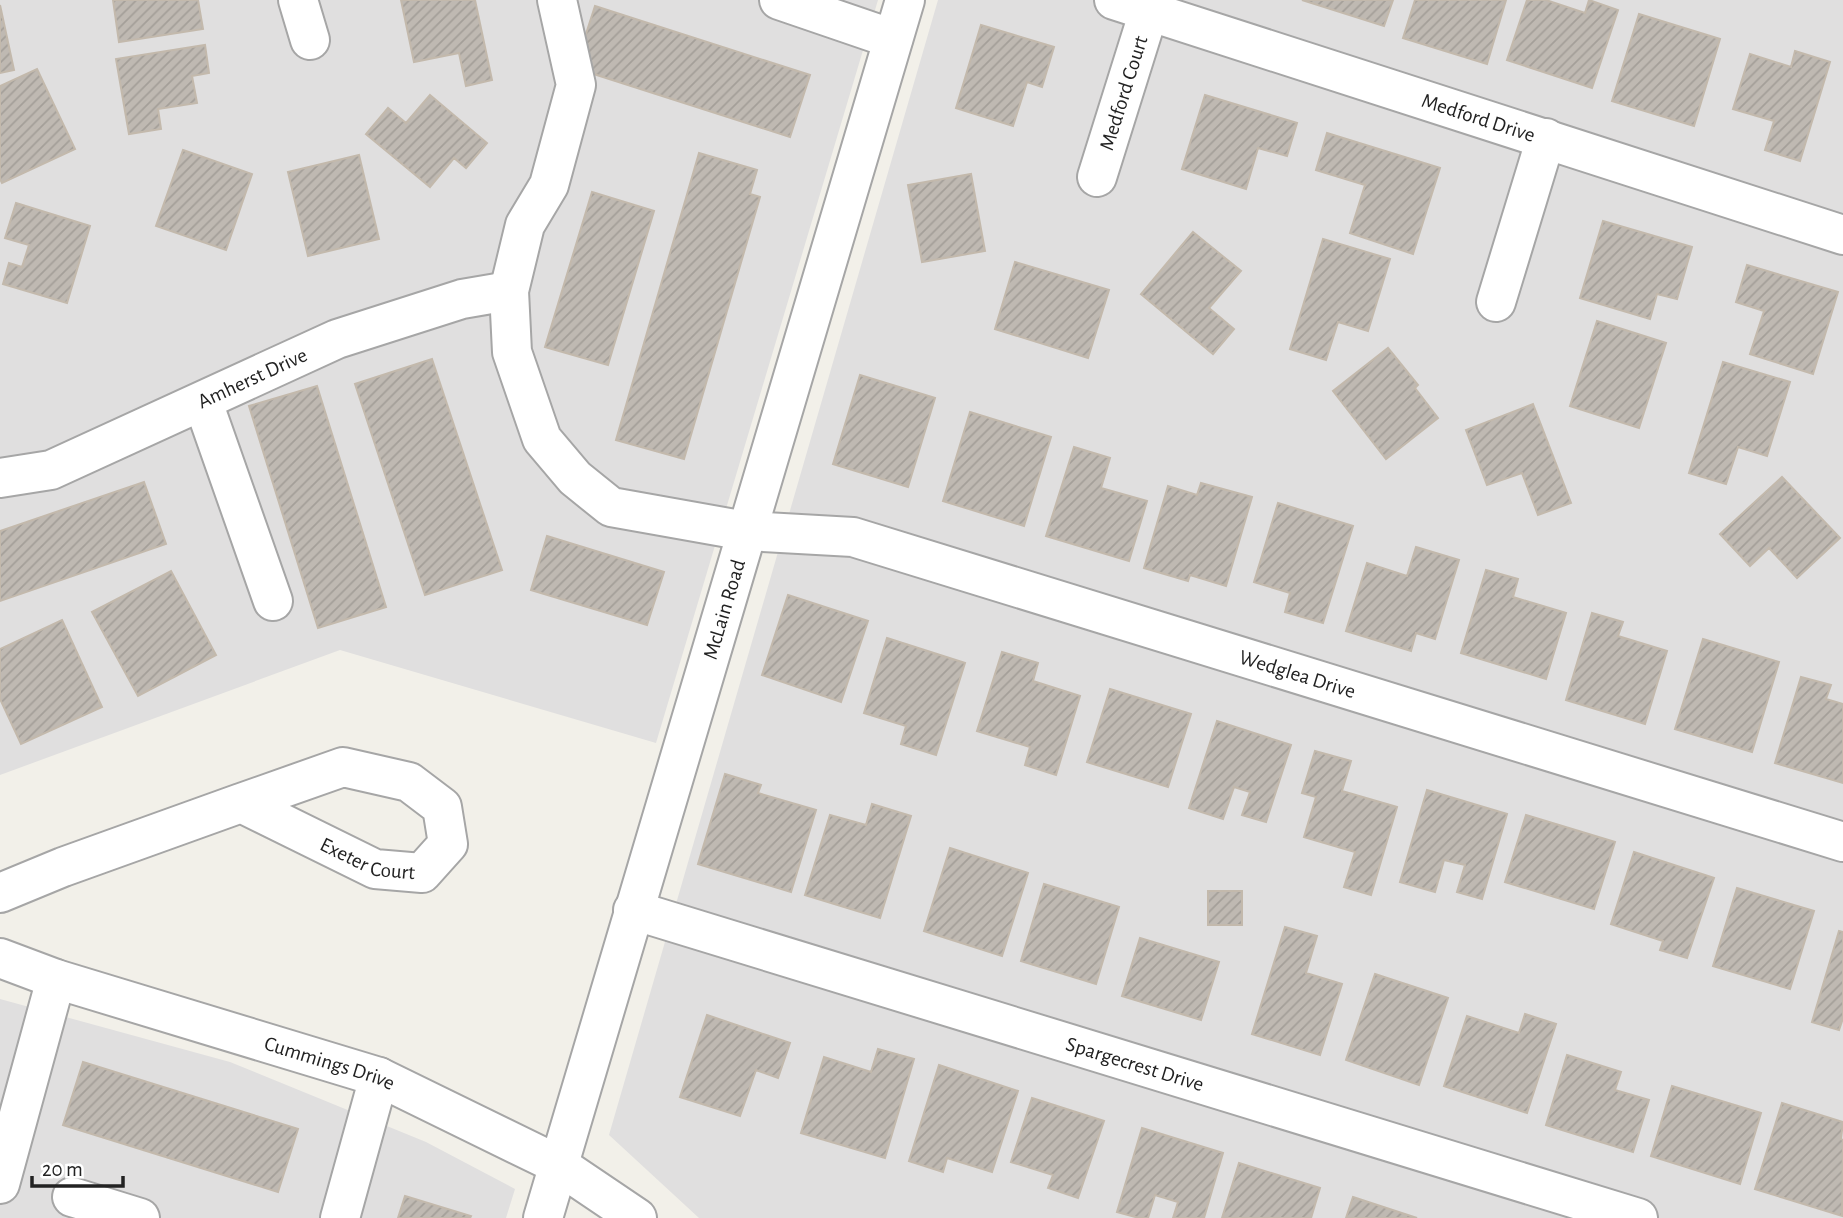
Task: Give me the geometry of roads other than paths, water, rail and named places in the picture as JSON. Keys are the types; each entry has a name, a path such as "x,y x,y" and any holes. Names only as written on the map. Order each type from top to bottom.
{"street":[{"path":"298,0 310,40"},
{"path":"557,0 576,85 549,185 525,225 509,291 513,352 542,439 575,478 611,508 746,531"},
{"path":"779,0 893,39"},
{"name":"McLain Road","path":"543,1218 905,0"},
{"name":"Medford Drive","path":"1131,6 1843,235"},
{"name":"Medford Court","path":"1097,177 1131,6"},
{"path":"1496,302 1546,138"},
{"name":"Amherst Drive","path":"0,478 51,470 337,339 462,299 509,291"},
{"path":"203,401 273,601"},
{"name":"Wedglea Drive","path":"746,531 853,537 1843,842"},
{"name":"Exeter Court","path":"0,893 64,867 241,803 343,767 409,782 442,807 448,844 422,873 375,869 241,803"},
{"name":"Spargecrest Drive","path":"633,910 1638,1218"},
{"name":"Cummings Drive","path":"0,958 56,979 379,1077 557,1164 637,1218"},
{"path":"0,1184 56,979"},
{"path":"340,1218 379,1077"},
{"path":"72,1197 140,1218"}]}
